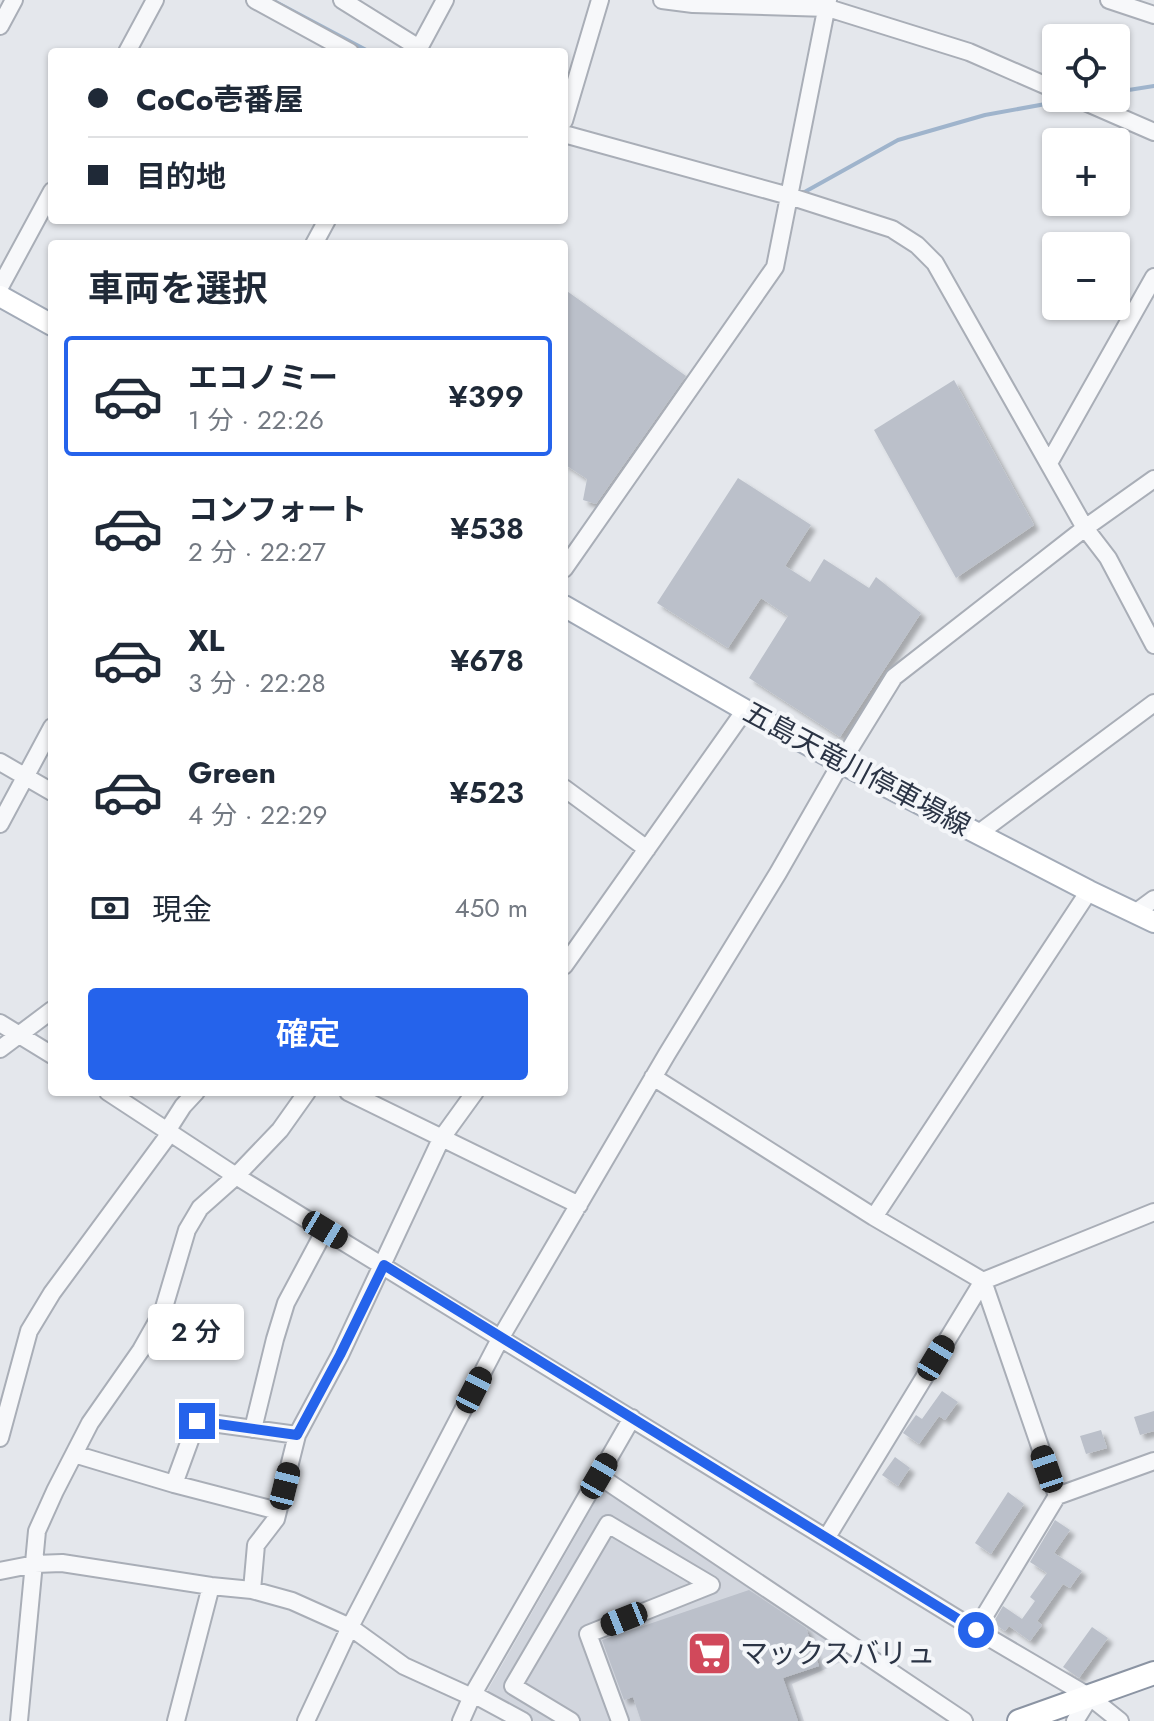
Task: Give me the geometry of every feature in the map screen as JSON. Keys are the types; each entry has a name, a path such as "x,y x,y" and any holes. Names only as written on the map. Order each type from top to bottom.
{"highway":[{"path":"1019,1721 1154,1673"}],"main road":[{"path":"0,296 48,323"},
{"name":"五島天竜川停車場線","path":"568,608 841,763 1145,918"}],"street":[{"path":"0,26 14,0"},
{"path":"129,48 155,0"},
{"path":"255,0 343,48"},
{"path":"342,0 415,48"},
{"path":"419,48 445,0"},
{"path":"568,108 600,0"},
{"path":"662,0 828,4 969,52 1042,84"},
{"path":"1109,0 1154,15"},
{"path":"568,563 775,267 828,4"},
{"path":"1108,112 1154,132"},
{"path":"568,135 789,196 892,229 917,245 935,263 1085,528 1108,558 1154,645"},
{"path":"0,287 48,198"},
{"path":"1049,463 1154,277"},
{"path":"306,1721 350,1627 501,1337 653,1077 894,677 1085,528 1154,479"},
{"path":"979,833 1154,703"},
{"path":"568,960 745,710"},
{"path":"0,824 48,734"},
{"path":"0,762 48,790"},
{"path":"568,791 647,849"},
{"path":"874,1217 1089,891"},
{"path":"1145,918 1154,899"},
{"path":"0,1049 48,1013"},
{"path":"0,1023 48,1052"},
{"path":"653,1077 874,1217 983,1281 1057,1496"},
{"path":"114,1096 236,1176 1090,1697 1120,1721"},
{"path":"0,1438 29,1331 52,1293 192,1096"},
{"path":"19,1721 37,1531 90,1423 141,1350 163,1311 187,1230 200,1208 280,1130 304,1096"},
{"path":"356,1096 579,1205"},
{"path":"252,1590 256,1545 276,1519 297,1435 384,1265 441,1139 472,1096"},
{"path":"827,1537 983,1281 1154,1212"},
{"path":"253,1429 286,1303 325,1230"},
{"path":"461,1721 472,1696 632,1418"},
{"path":"174,1484 197,1421 297,1435"},
{"path":"74,1454 278,1511"},
{"path":"976,1630 1057,1496 1154,1461"},
{"path":"599,1476 964,1721"},
{"path":"571,1721 513,1686 608,1524 711,1585 588,1634 620,1721"},
{"path":"0,1571 35,1564 62,1563 252,1590 292,1601 350,1627 404,1666 523,1721"},
{"path":"544,1571 571,1586"},
{"path":"176,1721 211,1586"},
{"path":"1075,1721 1090,1697"}],"shaded area":[{"path":"602,1490 756,1585 806,1620 850,1658 792,1684 804,1721 534,1721 486,1693"}],"building":[{"path":"568,292 686,376 596,504 583,500 587,479 568,467"},
{"path":"954,380 1034,525 956,578 874,430"},
{"path":"738,478 811,525 785,566 810,582 824,559 869,588 876,577 921,613 840,737 749,678 788,616 761,598 728,648 657,603"},
{"path":"942,1391 958,1402 945,1420 939,1416 919,1444 903,1433 916,1415 922,1419"},
{"path":"1154,1411 1154,1431 1140,1435 1134,1417"},
{"path":"1101,1430 1107,1448 1086,1454 1080,1436"},
{"path":"895,1457 910,1468 898,1486 882,1475"},
{"path":"1008,1492 1024,1504 991,1554 975,1543"},
{"path":"1055,1520 1070,1530 1054,1553 1082,1571 1070,1588 1063,1584 1037,1621 1042,1625 1030,1641 1009,1626 1005,1631 993,1623 1003,1606 1022,1619 1035,1601 1030,1597 1047,1573 1030,1562"},
{"name":"マックスバリュ","path":"749,1590 806,1628 819,1666 783,1678 798,1721 641,1721 633,1697 624,1700 602,1640"},
{"path":"1092,1627 1108,1638 1079,1678 1063,1667"}],"waterway":[{"path":"272,0 362,48"},
{"path":"1130,90 1154,86"},
{"path":"801,194 898,140 985,115 1042,105"}],"place":[{"name":"マックスバリュ","path":"709,1653"}],"route":[{"path":"197,1421 297,1435 384,1265 976,1630"}]}
